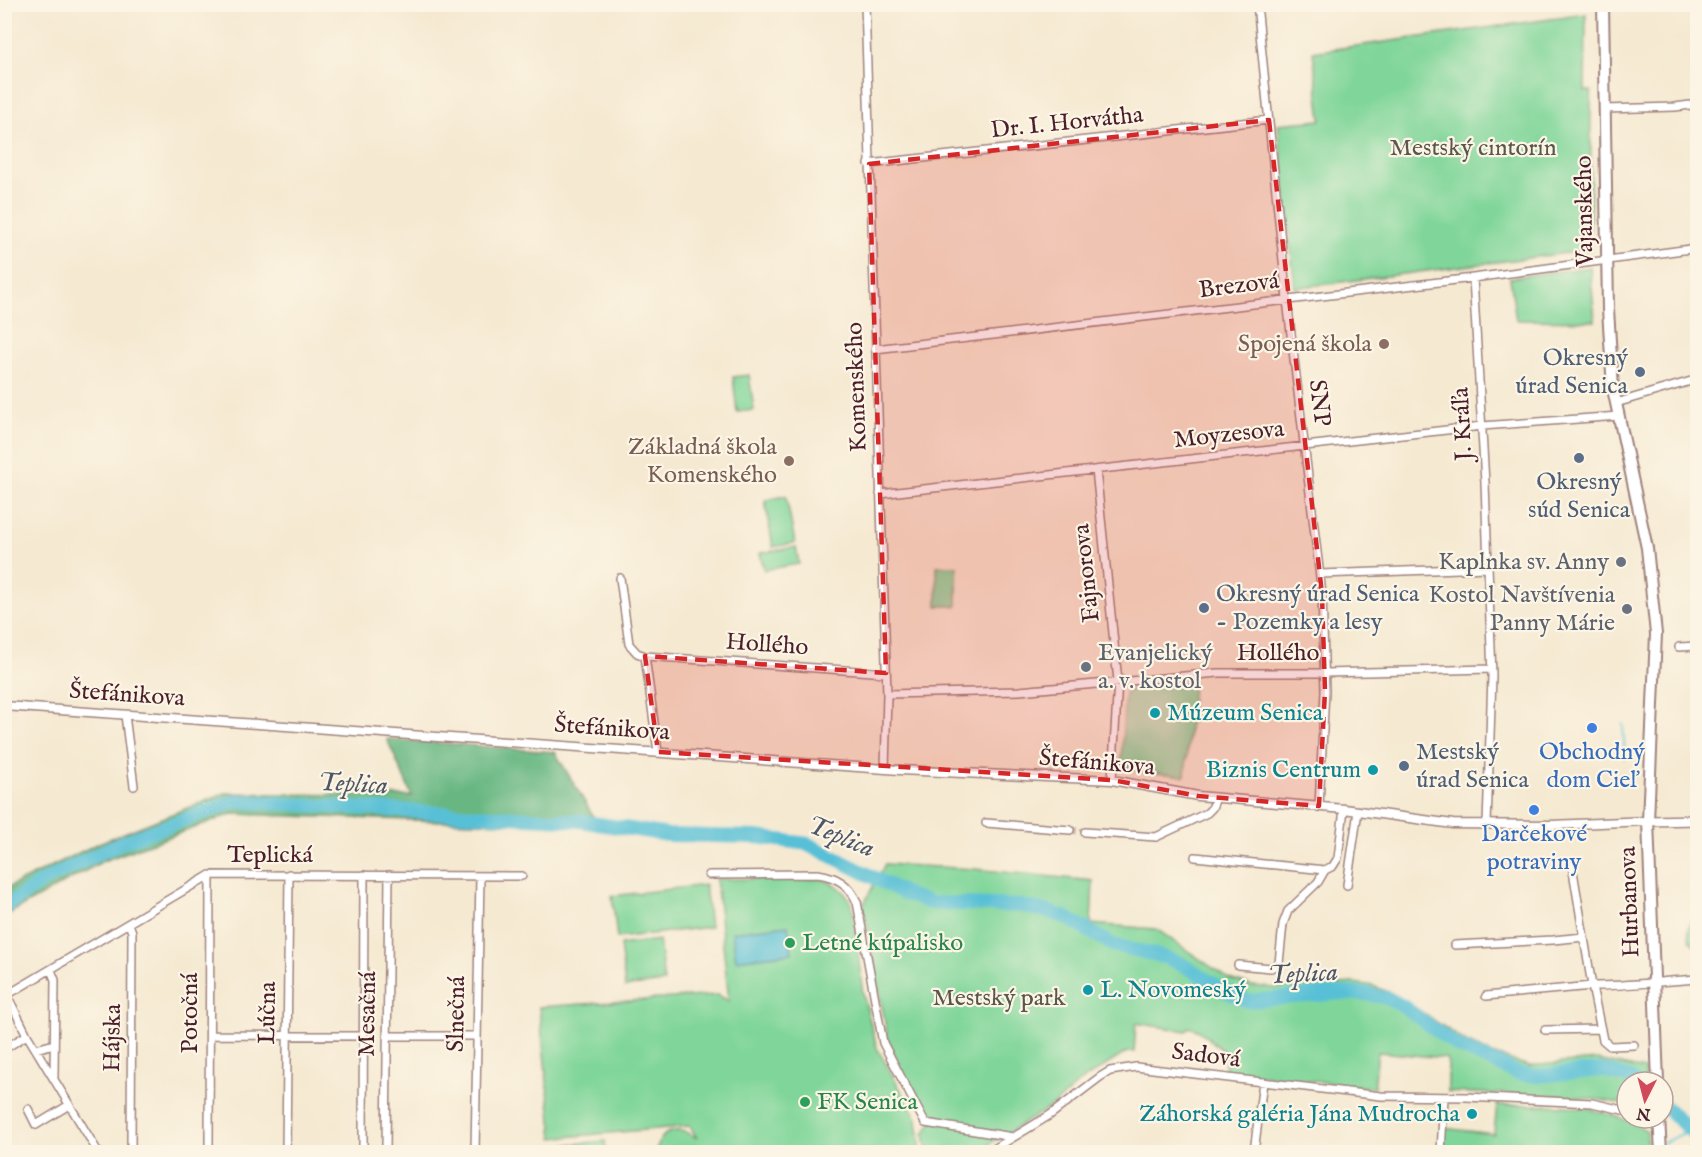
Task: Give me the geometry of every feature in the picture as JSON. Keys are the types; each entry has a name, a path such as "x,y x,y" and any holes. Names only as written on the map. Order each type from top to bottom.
{"main road":[{"name":"Vajanského","path":"1603,4 1610,358 1619,416"},
{"name":"Hurbanova","path":"1619,416 1647,548 1656,634 1648,821 1658,1070"},
{"path":"1648,821 1698,820"},
{"path":"1659,1130 1660,1152"}],"street":[{"name":"Komenského","path":"865,4 887,694 885,769"},
{"name":"SNP","path":"1257,4 1287,300 1320,574 1325,673 1319,806"},
{"path":"1604,109 1698,104"},
{"name":"Dr. I. Horvátha","path":"869,164 1269,120"},
{"name":"Brezová","path":"875,349 1698,249"},
{"name":"J. Kráľa","path":"1473,278 1482,426 1491,669 1487,825"},
{"path":"1616,403 1698,378"},
{"name":"Moyzesova","path":"880,494 1482,426 1619,416"},
{"name":"Fajnorova","path":"1096,470 1118,681 1112,780"},
{"path":"1320,574 1488,568"},
{"path":"620,578 629,644 637,653 645,656 658,752"},
{"path":"1680,647 1698,646"},
{"name":"Hollého","path":"645,656 886,673"},
{"name":"Hollého","path":"887,694 1019,691 1228,672 1325,673 1491,669"},
{"name":"Štefánikova","path":"4,706 885,769 1112,780 1216,798 1319,806 1441,823 1551,825 1648,821"},
{"path":"125,715 134,786"},
{"path":"1085,832 1156,837 1207,813 1216,798"},
{"path":"1195,857 1325,870 1333,866 1338,858 1344,809"},
{"path":"1347,885 1358,811"},
{"path":"986,823 1071,830"},
{"name":"Hurbanova","path":"1572,865 1601,1029"},
{"path":"1238,965 1271,968 1279,963 1283,924 1288,911 1318,882 1325,870"},
{"name":"Teplická","path":"98,1152 27,1035 7,995 210,874 522,876"},
{"name":"Potočná","path":"209,1152 210,874"},
{"name":"Lúčna","path":"286,1152 289,874"},
{"path":"709,875 818,874 843,882 853,893 857,902 883,1043 925,1123 1013,1137"},
{"path":"363,1152 364,875"},
{"name":"Mesačná","path":"386,1152 389,875"},
{"name":"Slnečná","path":"475,1152 480,876"},
{"name":"Hájska","path":"129,924 132,932 133,987 131,1152"},
{"name":"Hurbanova","path":"1455,945 1584,937"},
{"name":"Teplická","path":"51,970 55,980 54,1077"},
{"path":"1654,982 1698,980"},
{"name":"Hurbanova","path":"1486,996 1592,986 1638,986 1654,982"},
{"path":"1545,1030 1601,1029 1603,1040 1610,1046 1634,1045"},
{"path":"4,1049 27,1035"},
{"path":"210,1035 364,1036"},
{"path":"387,1036 476,1036"},
{"path":"36,1049 54,1044"},
{"name":"Sadová","path":"989,1152 1050,1115 1100,1077 1121,1068 1136,1067 1381,1096 1444,1096 1592,1103 1615,1108"},
{"path":"1254,1152 1263,1082"},
{"path":"1441,1152 1444,1096"},
{"path":"28,1109 36,1125 69,1105"}],"highlighted area":[{"path":"1269,120 1322,594 1325,691 1319,806 1198,796 1112,780 658,752 645,656 886,673 869,164"}],"green space":[{"name":"Mestský cintorín","path":"1586,14 1585,91 1591,91 1590,250 1295,288 1278,124 1321,120 1313,52"},
{"path":"1590,267 1595,321 1516,320 1510,278"},
{"path":"749,375 754,410 737,412 733,377"},
{"path":"786,496 795,543 773,547 765,500"},
{"path":"796,547 799,564 764,570 760,553"},
{"path":"937,566 957,566 957,606 937,606"},
{"path":"1193,683 1185,776 1137,771 1121,765 1125,693 1131,689"},
{"path":"387,739 555,752 599,826 232,814 103,861 5,916 5,889 99,843 225,793 412,796"},
{"name":"Mestský park","path":"885,864 974,869 1093,881 1091,924 1156,929 1229,979 1252,986 1275,988 1354,983 1373,986 1408,1003 1468,1043 1529,1066 1597,1060 1645,1070 1615,1070 1615,1103 1560,1096 1448,1092 1446,1058 1378,1052 1374,1088 1225,1071 1225,1053 1194,1028 1189,1027 1186,1031 1136,1023 1134,1052 1127,1052 1081,1081 1055,1104 977,1152 927,1152 924,1134 934,1120 899,1067 888,1039 863,905"},
{"path":"716,879 821,879 836,885 843,891 852,904 863,994 877,1048 917,1119 921,1152 656,1152 662,1138 671,1132 683,1132 697,1138 690,1126 553,1138 539,1007 718,995 729,1001"},
{"path":"705,885 710,927 617,938 612,896"},
{"path":"1697,914 1698,947 1690,940 1688,931 1693,917"},
{"path":"659,940 664,982 625,987 620,945"},
{"path":"1497,1105 1575,1107 1615,1116 1615,1130 1647,1131 1647,1152 1443,1152 1443,1128 1494,1134"},
{"path":"605,1141 606,1152 531,1152 531,1148"}],"water":[{"path":"788,925 792,953 736,960 732,932"}],"waterway":[{"path":"1623,724 1625,759"},
{"name":"Teplica","path":"4,908 41,882 120,843 236,801 580,821 668,835 756,837 808,844 908,895 931,903 1022,906 1050,912 1067,918 1113,945 1164,957 1182,964 1225,991 1248,1001 1341,993 1367,994 1387,998 1403,1006 1457,1046 1520,1074 1537,1076 1602,1070 1615,1074"},
{"name":"Teplica","path":"1675,1116 1698,1138"},
{"path":"1663,1143 1690,1130"},
{"path":"1649,1152 1651,1148 1658,1145"}],"tunnel":[{"path":"1070,830 1085,832"}],"place":[{"name":"Spojená škola","path":"1384,344"},
{"name":"Okresný úrad Senica","path":"1640,372"},
{"name":"Okresný súd Senica","path":"1579,458"},
{"name":"Základná škola Komenského","path":"789,461"},
{"name":"Kaplnka sv. Anny","path":"1621,562"},
{"name":"Okresný úrad Senica - Pozemky a lesy","path":"1204,608"},
{"name":"Kostol Navštívenia Panny Márie","path":"1627,609"},
{"name":"Evanjelický a. v. kostol","path":"1086,667"},
{"name":"Múzeum Senica","path":"1155,713"},
{"name":"Obchodný dom Cieľ","path":"1592,728"},
{"name":"Mestský úrad Senica","path":"1404,766"},
{"name":"Biznis Centrum","path":"1373,770"},
{"name":"Darčekové potraviny","path":"1534,810"},
{"name":"Letné kúpalisko","path":"790,943"},
{"name":"L. Novomeský","path":"1088,990"},
{"name":"FK Senica","path":"805,1102"},
{"name":"Záhorská galéria Jána Mudrocha","path":"1472,1114"}]}
